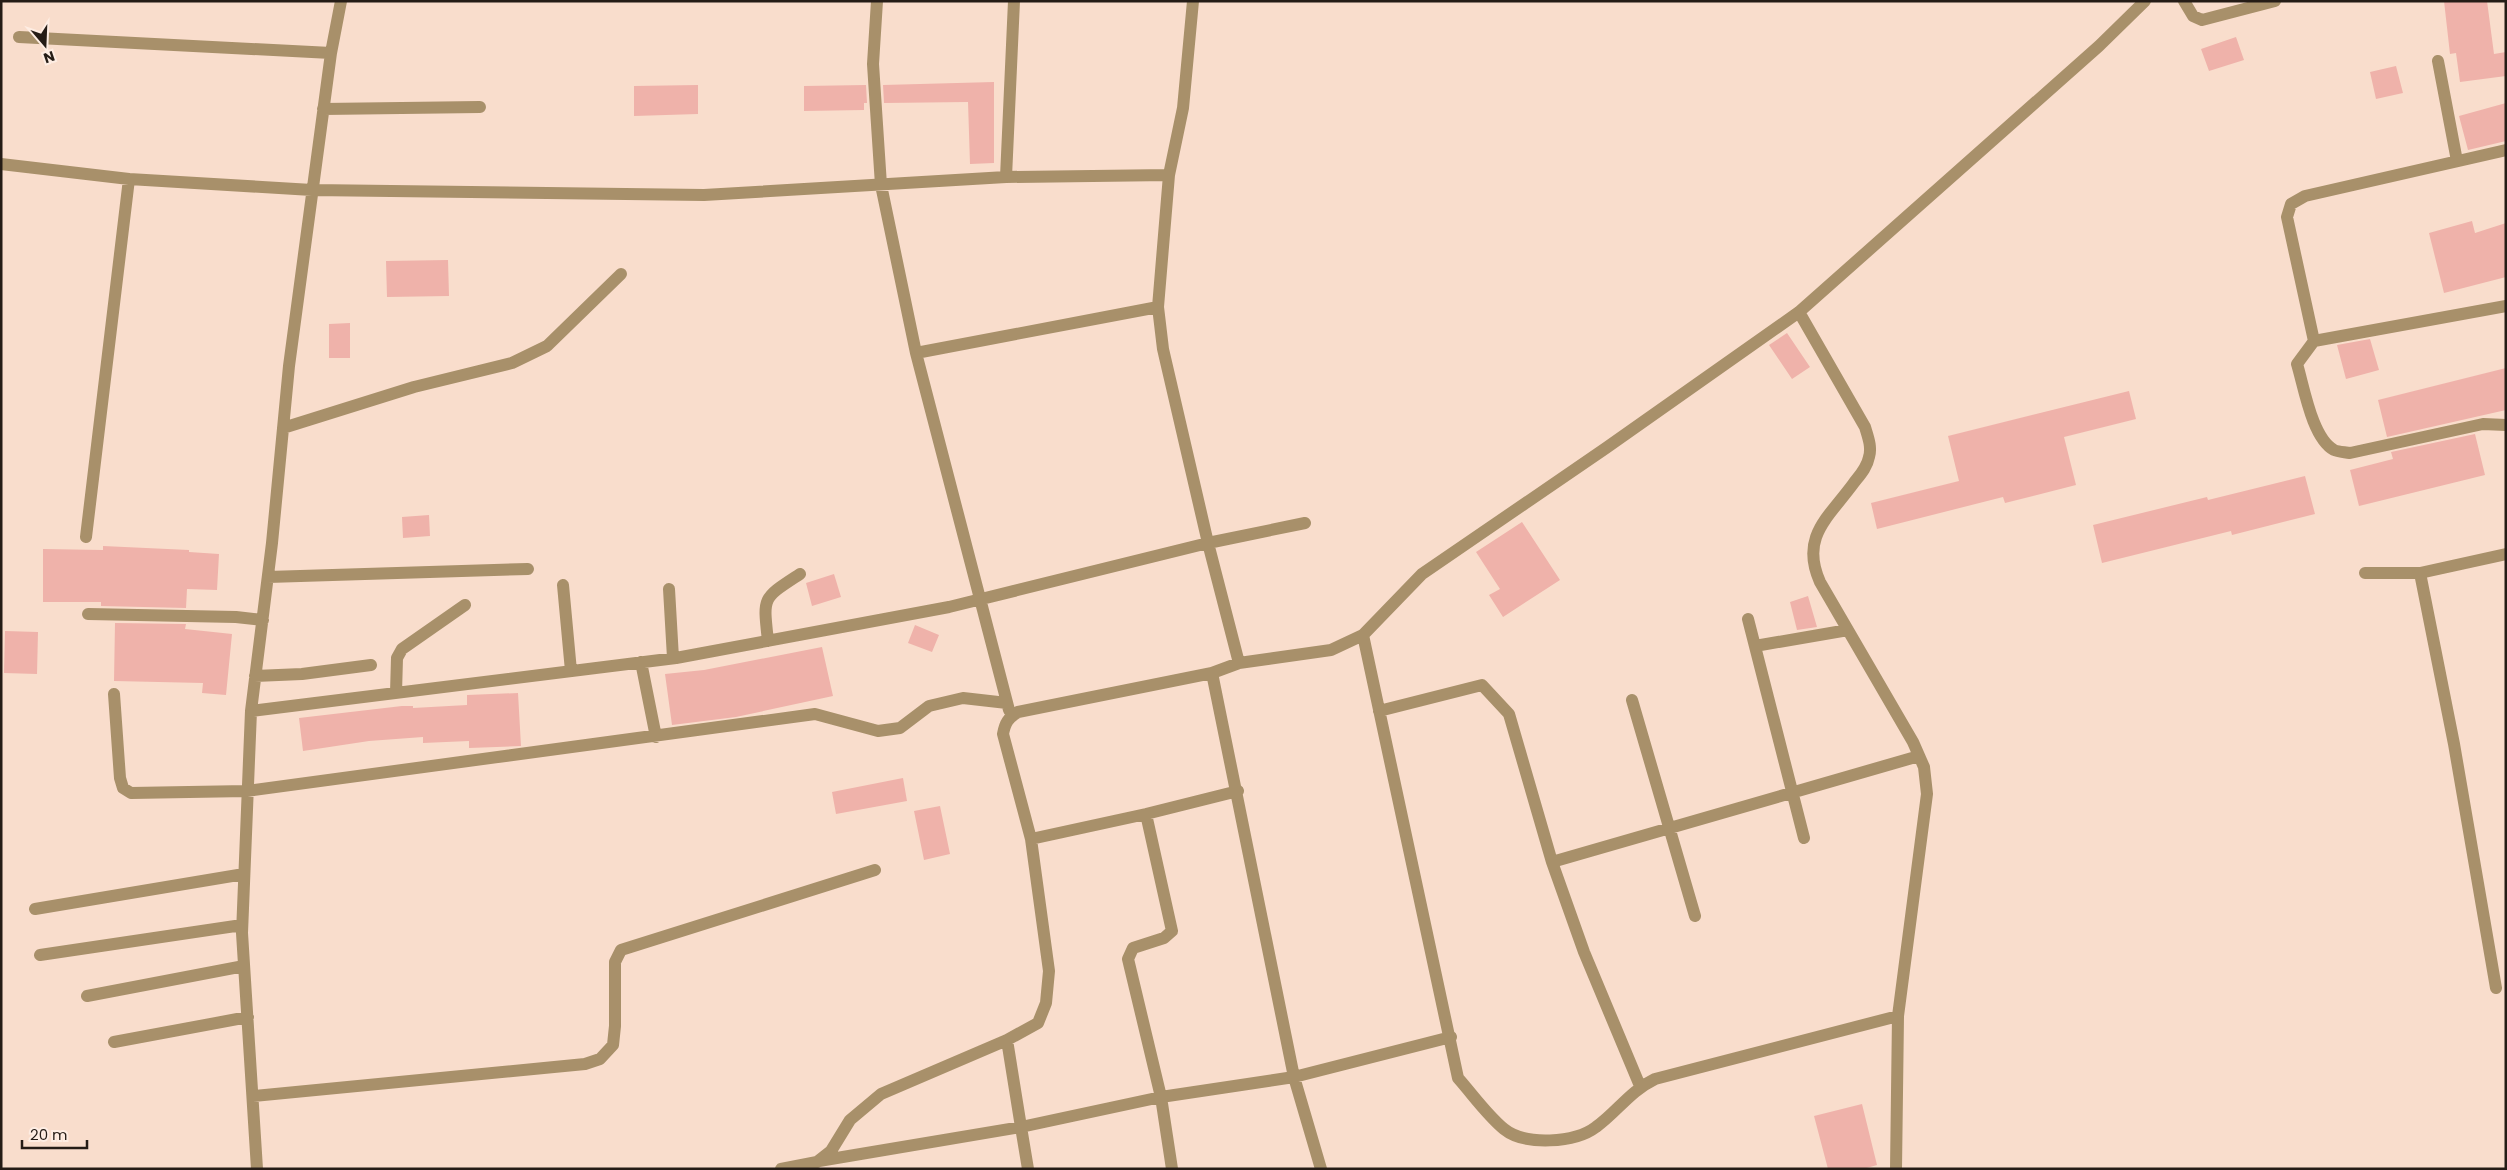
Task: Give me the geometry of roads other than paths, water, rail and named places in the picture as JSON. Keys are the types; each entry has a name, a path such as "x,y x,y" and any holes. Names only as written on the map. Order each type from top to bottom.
{"street":[{"path":"257,1169 242,925 251,711 312,190 331,53 341,1"},
{"path":"877,1 873,64 881,184 916,353 1010,717"},
{"path":"1006,177 1014,1"},
{"path":"1193,1 1183,108 1169,175 1158,306 1163,349 1208,543 1239,663"},
{"path":"817,1162 830,1151 850,1120 881,1094 1007,1040 1038,1023 1046,1004 1049,971 1031,839 1003,734 1004,725 1010,717 1018,712 1212,673 1239,663 1331,650 1363,635 1422,574 1606,448 1798,312 2091,52 2145,1"},
{"path":"2184,1 2193,16 2202,20 2275,1"},
{"path":"19,37 331,53"},
{"path":"2438,61 2457,161"},
{"path":"323,109 480,107"},
{"path":"2314,342 2287,217 2292,204 2305,196 2506,150"},
{"path":"1,164 129,179 312,190 704,195 1006,177 1169,175"},
{"path":"86,537 129,179"},
{"path":"283,428 414,387 512,363 547,346 621,274"},
{"path":"916,353 1158,306"},
{"path":"2506,306 2314,342 2297,364 2319,433 2322,439 2335,451 2350,452 2483,424 2506,424"},
{"path":"1798,312 1865,427 1870,444 1870,456 1864,469 1816,536 1811,554 1820,582 1913,742 1924,767 1927,794 1898,1016 1896,1169"},
{"path":"251,711 673,658 981,600 1208,543 1305,523"},
{"path":"2365,573 2420,574 2506,554"},
{"path":"268,577 528,569"},
{"path":"768,641 765,604 772,592 800,574"},
{"path":"2420,574 2454,744 2496,988"},
{"path":"563,585 571,671"},
{"path":"670,588 673,658"},
{"path":"396,693 397,658 402,649 465,605"},
{"path":"88,614 236,617 262,620"},
{"path":"1748,618 1804,838"},
{"path":"1755,646 1848,630"},
{"path":"1363,635 1451,1037 1458,1078 1505,1131 1527,1138 1553,1141 1577,1137 1593,1129 1611,1115 1640,1086 1655,1079 1898,1016"},
{"path":"642,662 656,737"},
{"path":"256,676 302,674 371,665"},
{"path":"1212,673 1238,790 1294,1076 1321,1169"},
{"path":"1379,711 1482,685 1509,714 1552,862 1584,952 1640,1086"},
{"path":"114,694 120,778 123,788 131,793 247,791 815,714 878,731 900,728 929,706 963,698 1006,702"},
{"path":"1632,700 1695,916"},
{"path":"1552,862 1919,756"},
{"path":"1031,839 1146,814 1238,790"},
{"path":"1146,814 1172,930 1164,938 1133,948 1128,958 1161,1097 1172,1169"},
{"path":"253,1096 586,1064 600,1059 613,1044 615,1026 615,962 621,950 875,870"},
{"path":"35,910 244,874"},
{"path":"40,955 242,925"},
{"path":"87,996 244,966"},
{"path":"114,1042 248,1017"},
{"path":"781,1169 1021,1127 1161,1097 1294,1076 1451,1037"},
{"path":"1007,1040 1028,1169"}]}
